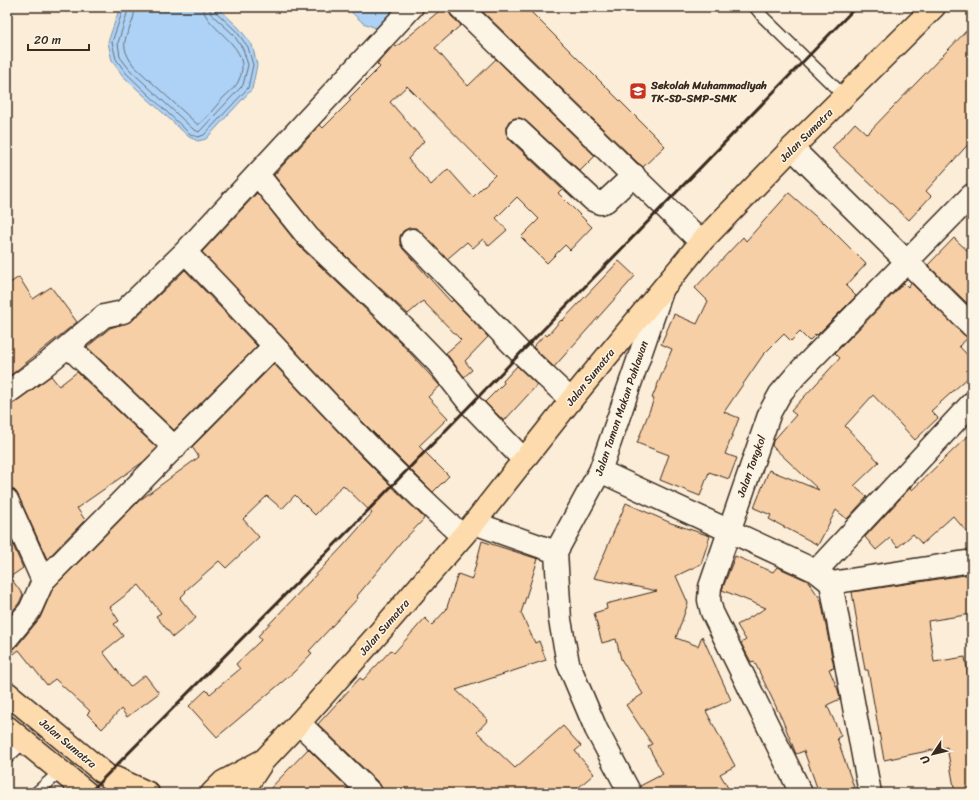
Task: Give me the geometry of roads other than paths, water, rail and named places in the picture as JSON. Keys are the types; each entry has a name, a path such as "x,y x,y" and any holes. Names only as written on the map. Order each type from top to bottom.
{"highway":[{"name":"Jalan Sumatra","path":"242,793 263,761 299,723 468,530 571,400 701,242 792,148 934,7"},
{"name":"Jalan Sumatra","path":"7,692 128,793"},
{"path":"7,727 87,793"},
{"name":"Jalan Sumatra","path":"210,792 223,782 263,761"},
{"path":"106,775 148,793"}],"street":[{"path":"7,392 44,366 104,316 123,312 185,252 258,175 412,7"},
{"path":"460,7 701,242"},
{"path":"518,130 593,200 600,203 606,201 634,175"},
{"path":"792,148 972,326"},
{"path":"258,175 308,237 385,308 428,352 470,404 524,460"},
{"name":"Jalan Tongkol","path":"801,793 712,612 709,600 710,587 728,530 770,412 780,394 797,374 906,261 972,195"},
{"path":"412,240 520,352 571,400"},
{"path":"185,252 245,313 274,346 400,477 468,530 556,552 560,620 568,663 596,729 630,793"},
{"name":"Jalan Taman Makan Pahlawan","path":"556,552 600,470 662,288"},
{"path":"68,346 175,448"},
{"path":"7,638 30,610 43,582 274,346"},
{"path":"823,577 972,403"},
{"path":"600,470 728,530 823,577 972,561"},
{"path":"7,500 43,582"},
{"path":"823,577 870,793"},
{"path":"299,723 371,793"}],"lane":[{"path":"755,7 763,17 844,96"},
{"path":"7,758 25,741"},
{"path":"36,793 60,771"}],"water":[{"path":"120,7 217,7 239,28 252,45 257,65 252,89 206,139 198,141 189,137 123,76 112,61 108,42"},
{"path":"346,7 401,7 389,22 376,28 363,23"}],"railway":[{"path":"89,793 351,528 856,7"}],"place":[{"name":"Sekolah Muhammadiyah TK-SD-SMP-SMK","path":"638,91"}]}
